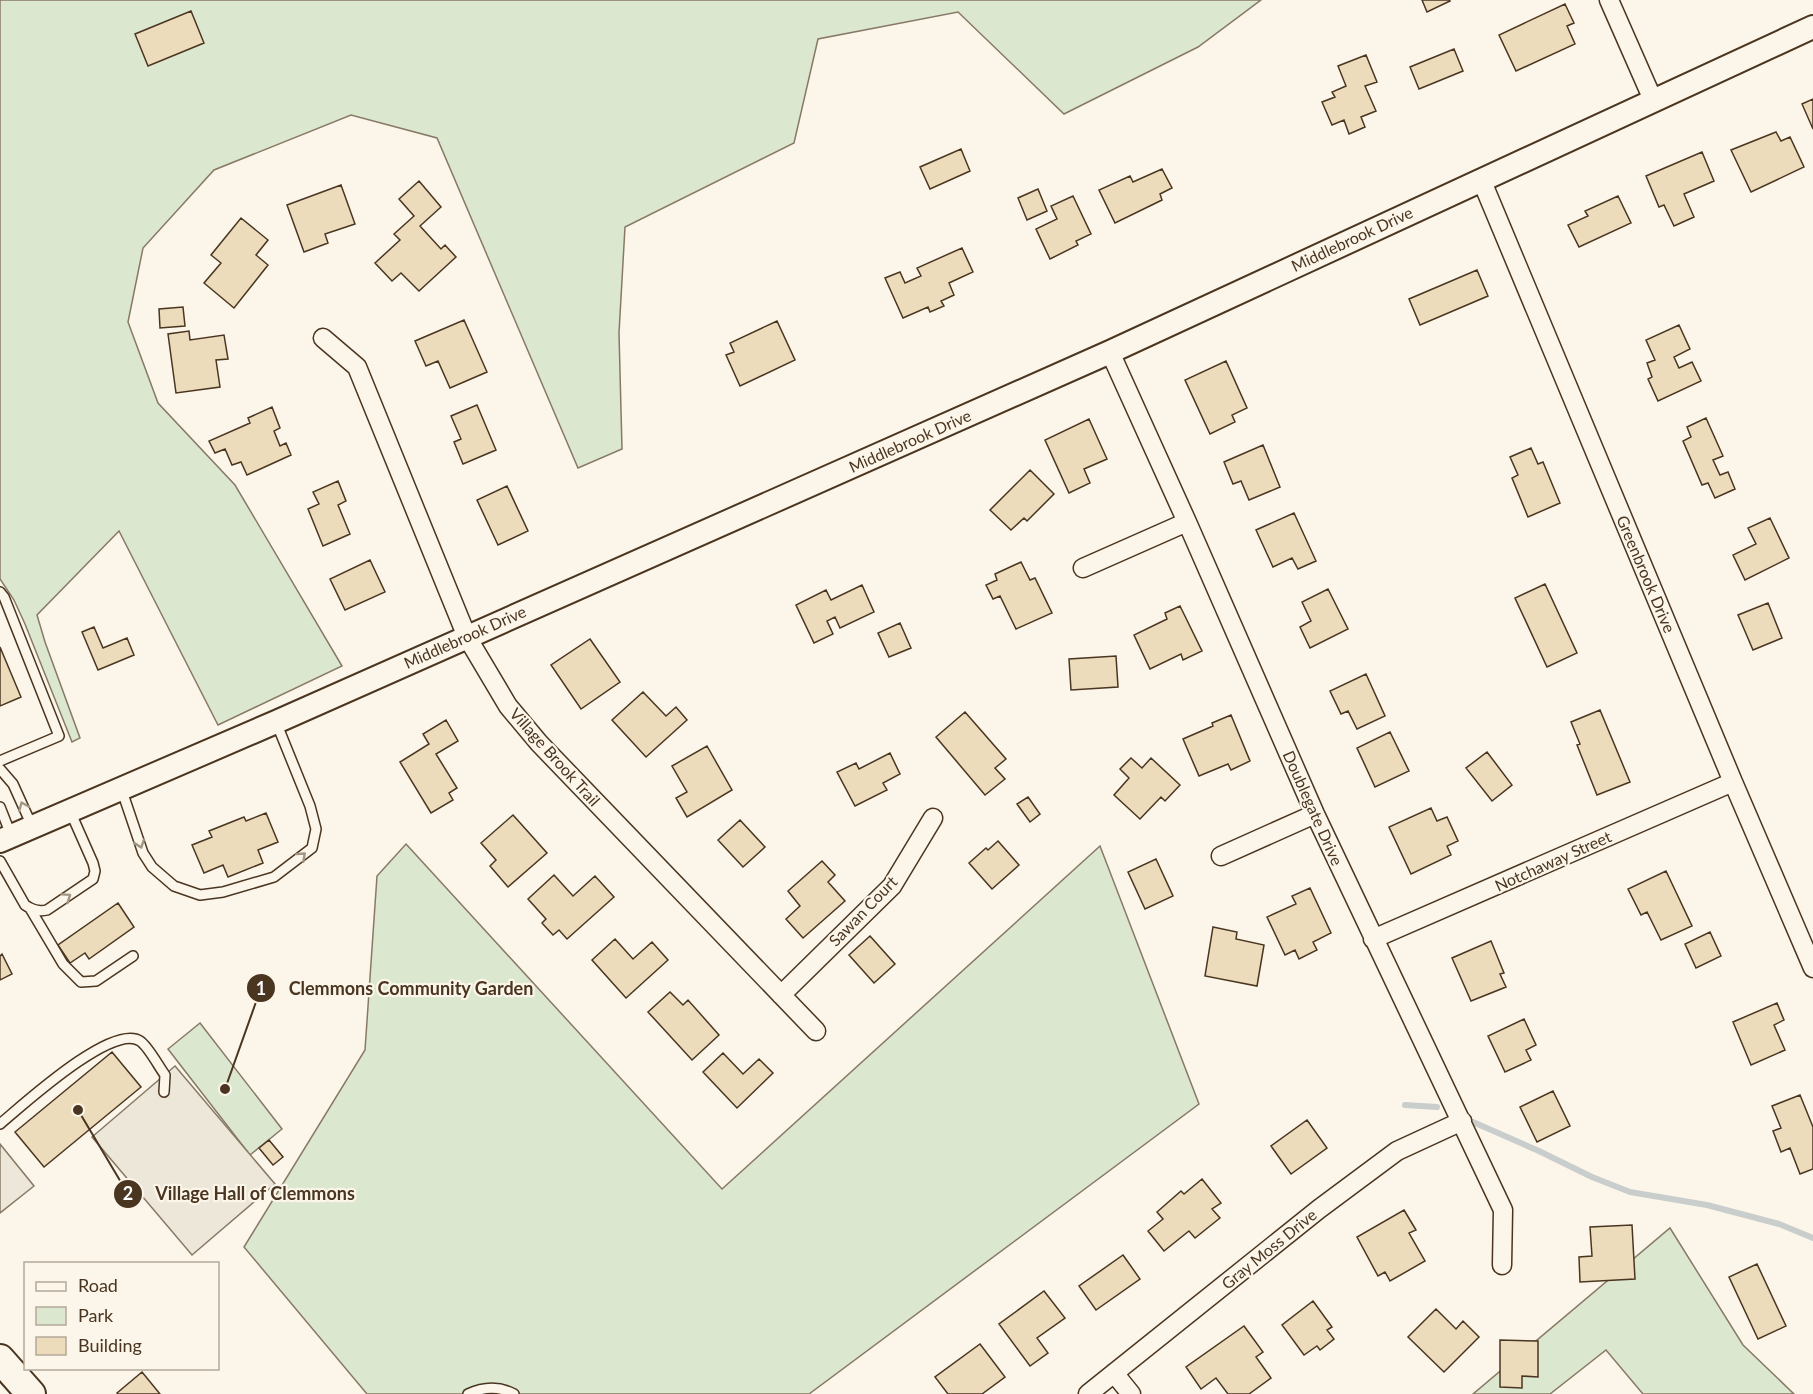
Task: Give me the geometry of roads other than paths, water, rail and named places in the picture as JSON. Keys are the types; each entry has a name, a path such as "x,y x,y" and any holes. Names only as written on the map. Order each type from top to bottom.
{"main road":[{"path":"0,1359 31,1394"}],"street":[{"path":"1608,0 1653,100"},
{"name":"Middlebrook Drive","path":"14,835 276,722 1110,352 1813,27"},
{"name":"Greenbrook Drive","path":"1481,179 1813,968"},
{"name":"Village Brook Trail","path":"323,338 357,367 467,636 508,706 539,743 816,1031"},
{"name":"Doublegate Drive","path":"1110,352 1315,814 1503,1210 1502,1265"},
{"path":"1083,568 1187,522"},
{"name":"Notchaway Street","path":"1373,939 1733,782"},
{"path":"1221,856 1315,814"},
{"name":"Sawan Court","path":"781,995 892,886 933,818"},
{"name":"Gray Moss Drive","path":"1088,1394 1319,1209 1396,1151 1462,1121"},
{"path":"1114,1373 1131,1394"}],"lane":[{"path":"0,592 4,597 59,736 0,761"},
{"path":"121,788 143,853 152,867 174,886 200,895 223,892 274,877 312,848 316,829 310,806 276,722"},
{"path":"0,769 14,784 14,835"},
{"path":"0,807 14,835"},
{"path":"31,910 40,912 47,910 93,879 95,871 70,811"},
{"path":"0,861 63,964 81,982 96,981 133,956"},
{"path":"0,1124 60,1074 94,1051 124,1037 140,1041 159,1066 165,1075 164,1092"},
{"path":"468,1394 481,1388 505,1390 514,1394"}],"waterway":[{"path":"1405,1105 1437,1107"},
{"path":"1473,1122 1630,1192 1707,1205 1779,1224 1813,1238"}],"place":[{"name":"Clemmons Community Garden","path":"225,1089"},
{"name":"Village Hall of Clemmons","path":"78,1110"}]}
